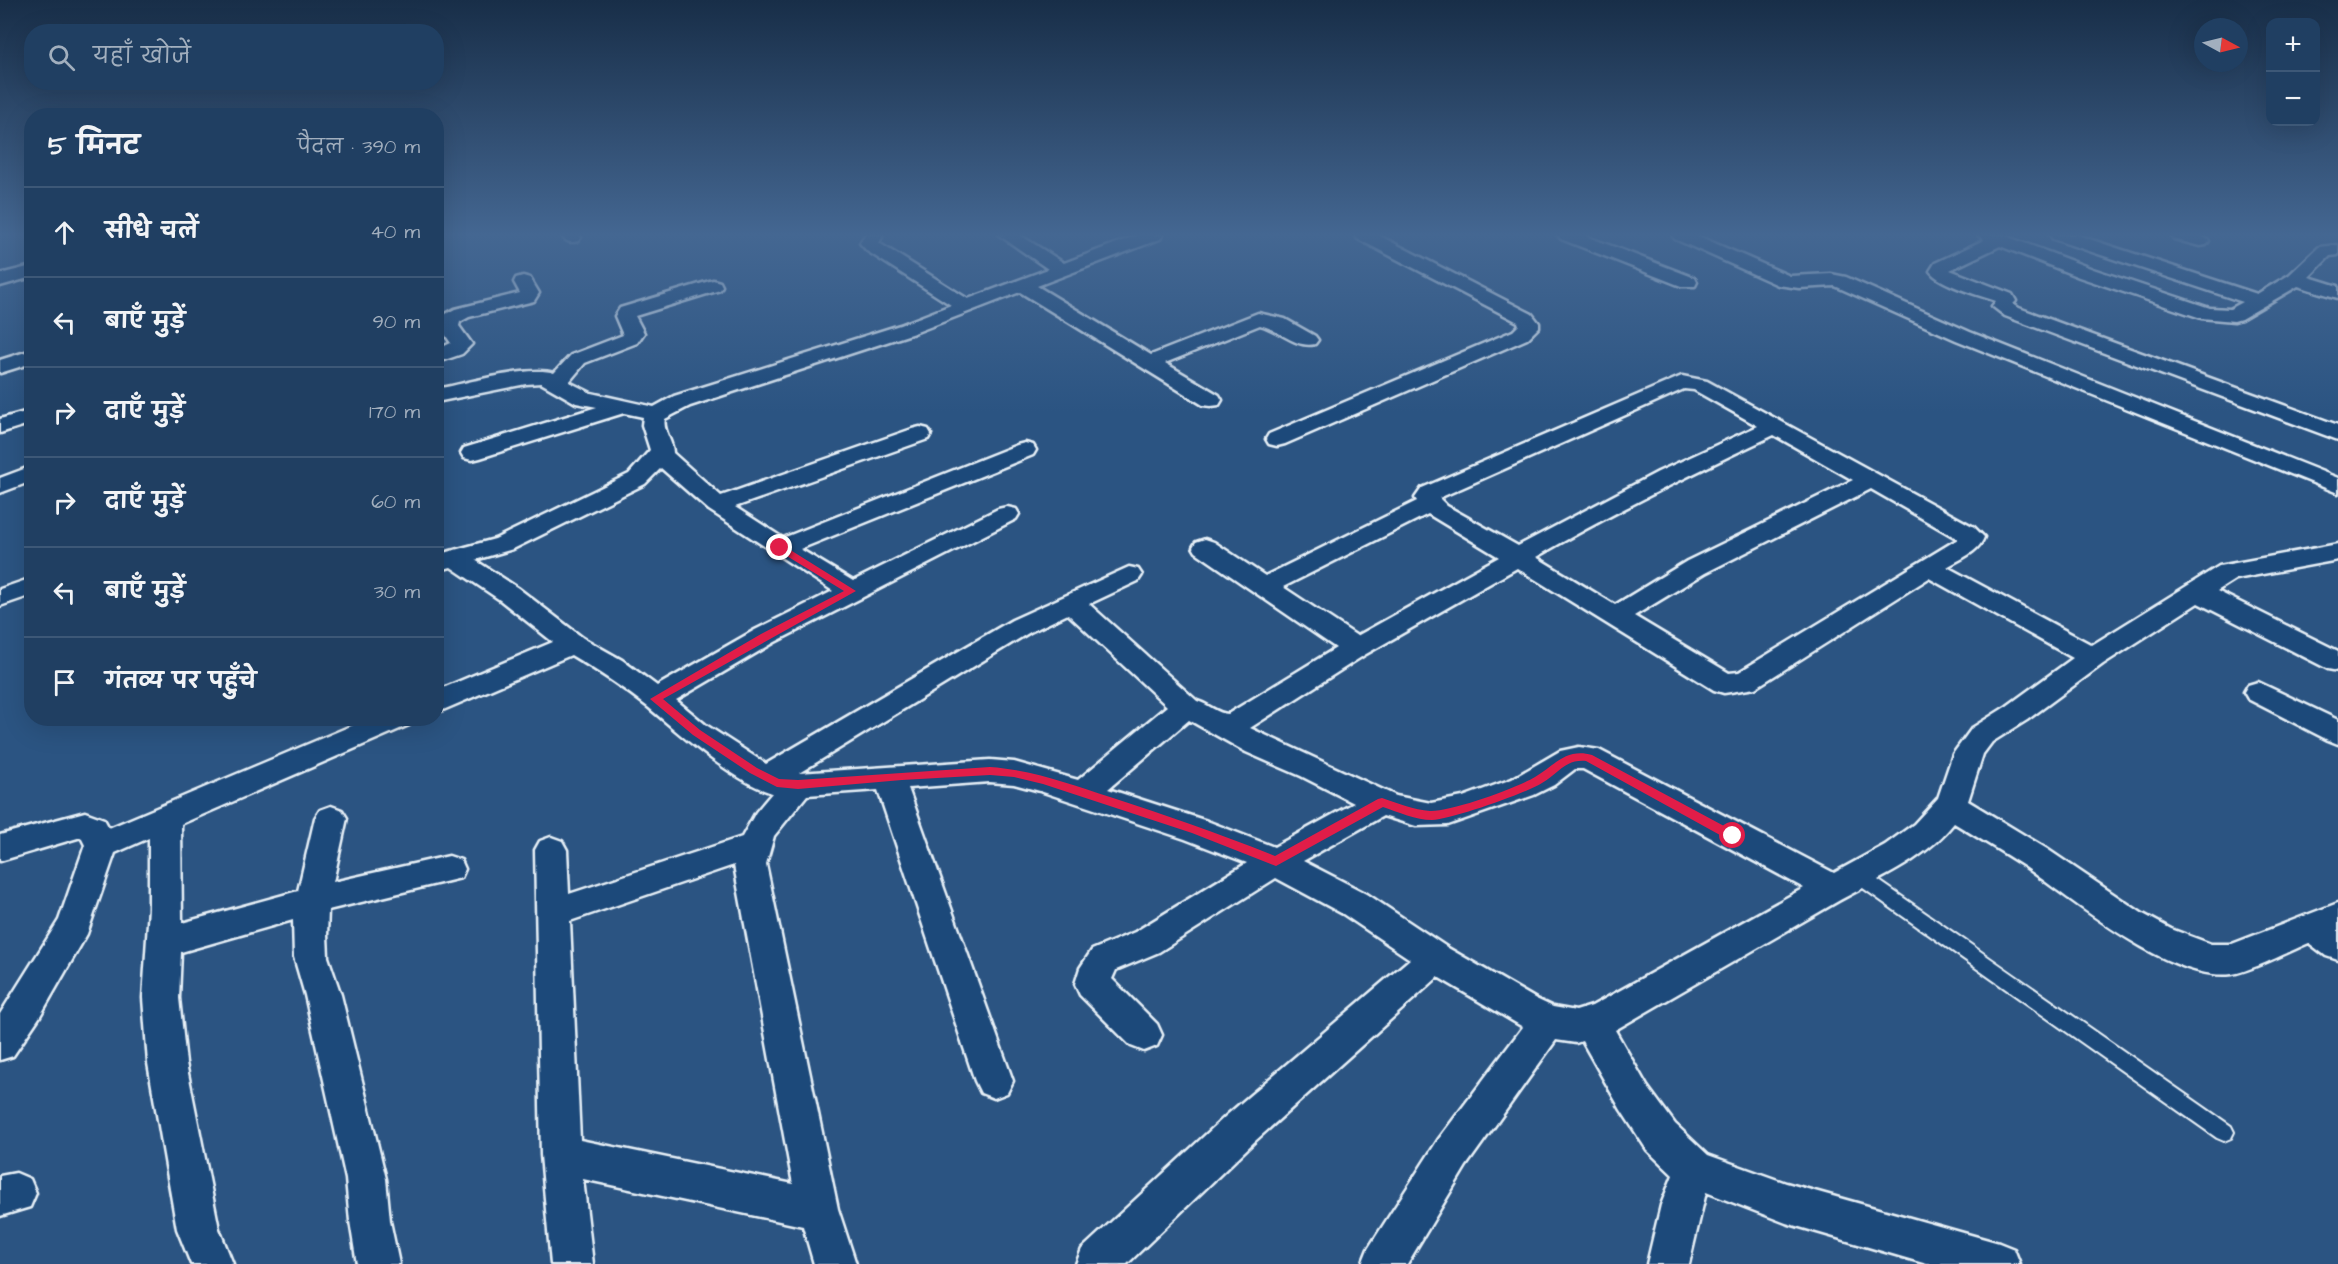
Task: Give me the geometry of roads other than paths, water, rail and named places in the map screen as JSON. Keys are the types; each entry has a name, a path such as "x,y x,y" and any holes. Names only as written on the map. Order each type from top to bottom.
{"street":[{"path":"444,354 455,350 462,344 449,326 451,319 462,313 527,297 529,294"},
{"path":"558,383 569,367 578,360 630,339 634,333 625,316 627,312 687,294"},
{"path":"947,294 967,307"},
{"path":"446,560 504,544 643,475 661,455 662,446 652,420 657,414 691,398 819,359 1000,294"},
{"path":"1038,294 1211,399"},
{"path":"1277,439 1520,335 1529,327 1525,318 1478,294"},
{"path":"1868,294 1963,336 2338,486"},
{"path":"1994,294 2005,298 2006,301 2002,306 2012,312 2338,433"},
{"path":"2151,294 2208,314 2234,315 2271,294"},
{"path":"2238,294 2259,301"},
{"path":"1151,362 1258,319 1278,323 1308,340"},
{"path":"0,367 24,359"},
{"path":"444,394 526,378 544,377 584,398 657,414"},
{"path":"1682,382 1700,385 1873,479 1972,537 1970,542 1745,681 1734,684 1715,680 1430,504 1427,498 1430,493 1674,383 1682,382"},
{"path":"472,453 622,406"},
{"path":"0,426 24,418"},
{"path":"1226,726 1237,722 1356,648 1597,512 1774,427"},
{"path":"717,506 920,434"},
{"path":"780,548 1025,450"},
{"path":"661,455 717,506 851,591"},
{"path":"0,486 24,476"},
{"path":"1614,617 1696,567 1873,479"},
{"path":"1263,587 1430,504"},
{"path":"656,699 765,636 1007,514"},
{"path":"1205,547 1356,648"},
{"path":"446,560 509,594 573,644 656,699 696,732 782,781 990,771 1014,773 1043,780 1196,830 1276,861 1355,904 1436,958 1523,1010 1548,1022 1576,1027 1602,1019 1846,882 1909,844 1927,831 1950,805 1969,752 1982,735 2017,713 2093,657 2196,591 2228,572 2338,552"},
{"path":"1928,567 2093,657"},
{"path":"835,1264 818,1209 750,864 752,846 782,781 1021,626 1130,575"},
{"path":"0,598 24,589"},
{"path":"2196,591 2338,662"},
{"path":"1071,603 1189,710 1226,726 1254,744 1310,766 1382,802 1413,812 1432,815 1448,812 1498,797 1538,781 1564,760 1575,756 1588,758 1846,882"},
{"path":"444,699 573,644"},
{"path":"2258,692 2338,733"},
{"path":"1082,794 1167,720 1175,714 1189,710"},
{"path":"102,845 165,820 348,728"},
{"path":"889,777 994,1081"},
{"path":"1144,1035 1093,984 1097,968 1104,960 1146,942 1276,861 1382,802"},
{"path":"1950,805 2142,929 2172,946 2200,957 2219,961 2233,959 2330,930"},
{"path":"331,818 314,900 310,948 366,1179 370,1221 378,1264"},
{"path":"165,820 161,998 167,1063 198,1229 212,1264"},
{"path":"0,848 86,824 93,828 102,845 75,924 27,1005 0,1044"},
{"path":"553,913 752,846"},
{"path":"551,850 561,1155 572,1264"},
{"path":"164,942 314,900 449,869"},
{"path":"1097,1264 1241,1128 1436,958"},
{"path":"1383,1264 1452,1153 1548,1022"},
{"path":"1591,1022 1634,1098 1661,1137 1695,1169 1786,1203 1999,1264"},
{"path":"561,1155 818,1209"},
{"path":"1668,1264 1681,1204 1695,1169"}],"lane":[{"path":"1846,882 2224,1132"}]}
